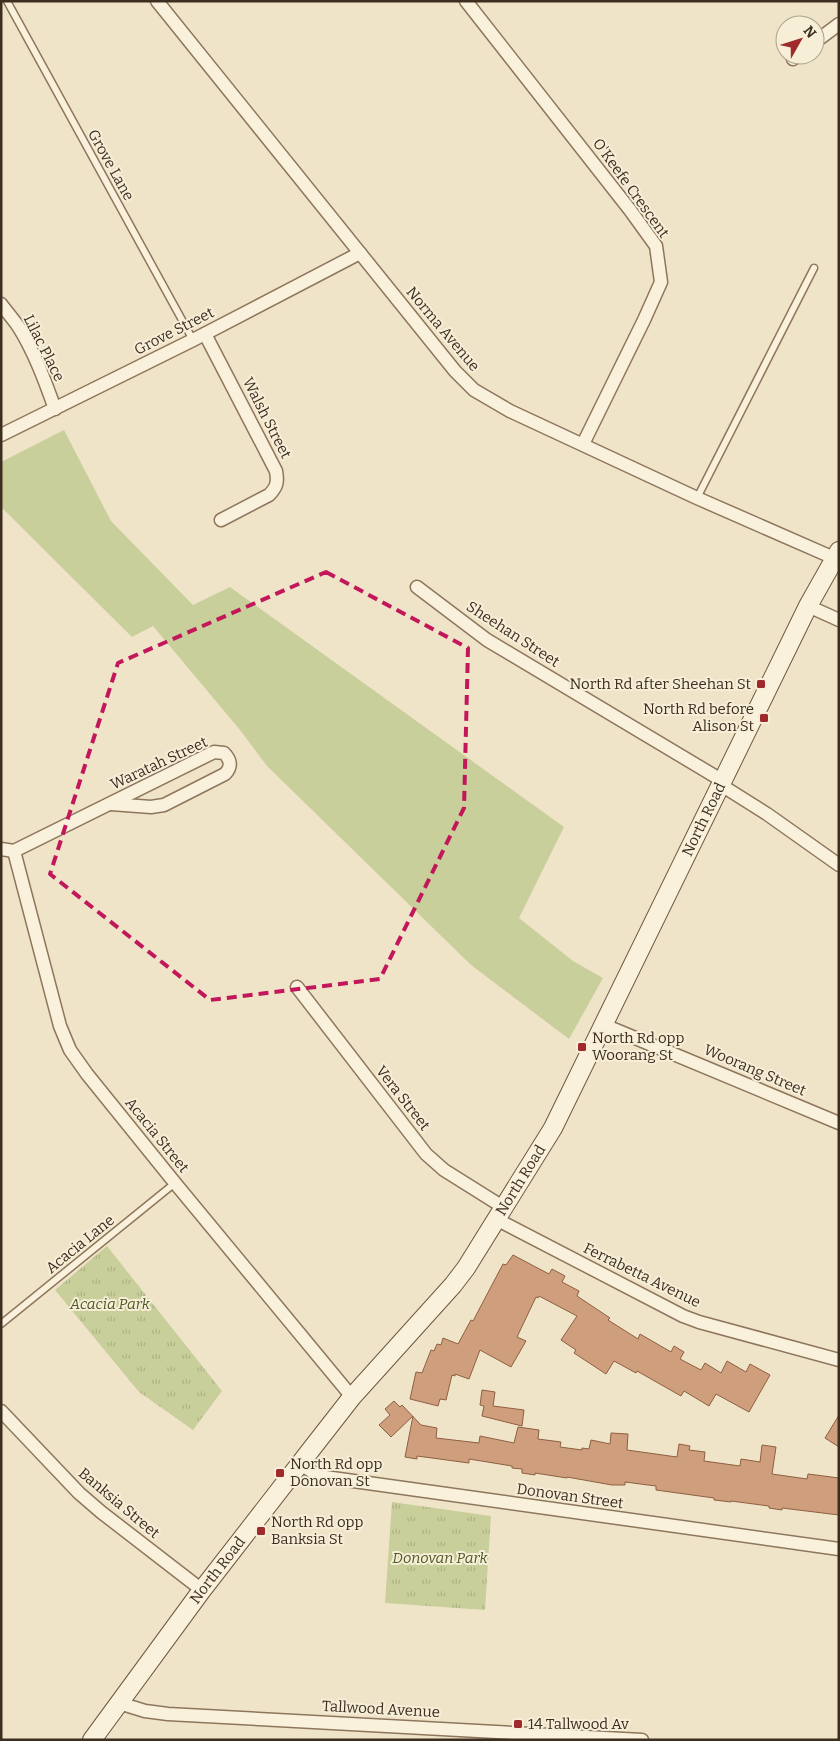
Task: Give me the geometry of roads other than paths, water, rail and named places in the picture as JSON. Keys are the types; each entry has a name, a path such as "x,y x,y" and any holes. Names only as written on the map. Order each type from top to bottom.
{"street":[{"name":"Norma Avenue","path":"157,1 455,370 474,390 510,412 697,498 836,554"},
{"name":"O'Keefe Crescent","path":"466,1 630,210 656,246 661,282 583,444"},
{"path":"825,34 839,24"},
{"name":"Grove Street","path":"1,435 205,334 360,253"},
{"name":"Lilac Place","path":"1,304 18,327 31,351 55,409"},
{"name":"Walsh Street","path":"205,334 276,471 278,482 275,489 269,494 221,520"},
{"name":"North Road","path":"92,1740 202,1590 352,1397 459,1277 553,1128 808,606 836,554"},
{"name":"Sheehan Street","path":"417,587 487,640 722,783 839,865"},
{"path":"808,606 839,620"},
{"name":"Waratah Street","path":"8,850 111,804 214,752 224,753 228,757 229,770 225,774 164,805 151,807 111,804"},
{"name":"Acacia Street","path":"8,850 60,1026 70,1050 87,1074 175,1183 352,1397"},
{"name":"Vera Street","path":"298,987 426,1154 499,1213"},
{"name":"Woorang Street","path":"604,1025 839,1123"},
{"name":"Ferrabetta Avenue","path":"499,1213 683,1316 839,1360"},
{"name":"Banksia Street","path":"1,1411 79,1493 100,1512 202,1590"},
{"name":"Donovan Street","path":"300,1464 320,1476 332,1478 839,1550"},
{"name":"Tallwood Avenue","path":"119,1703 145,1711 168,1714 642,1740"}],"lane":[{"name":"Grove Lane","path":"7,1 193,340"},
{"path":"697,498 814,268"},
{"name":"Acacia Lane","path":"1,1324 175,1183"}],"place":[{"name":"North Rd after Sheehan St","path":"761,684"},
{"name":"North Rd before Alison St","path":"764,718"},
{"name":"North Rd opp Woorang St","path":"582,1047"},
{"name":"North Rd opp Donovan St","path":"280,1473"},
{"name":"North Rd opp Banksia St","path":"261,1531"},
{"name":"14 Tallwood Av","path":"518,1724"}],"park label":[{"name":"Acacia Park","path":"110,1304"},
{"name":"Donovan Park","path":"440,1558"}]}
